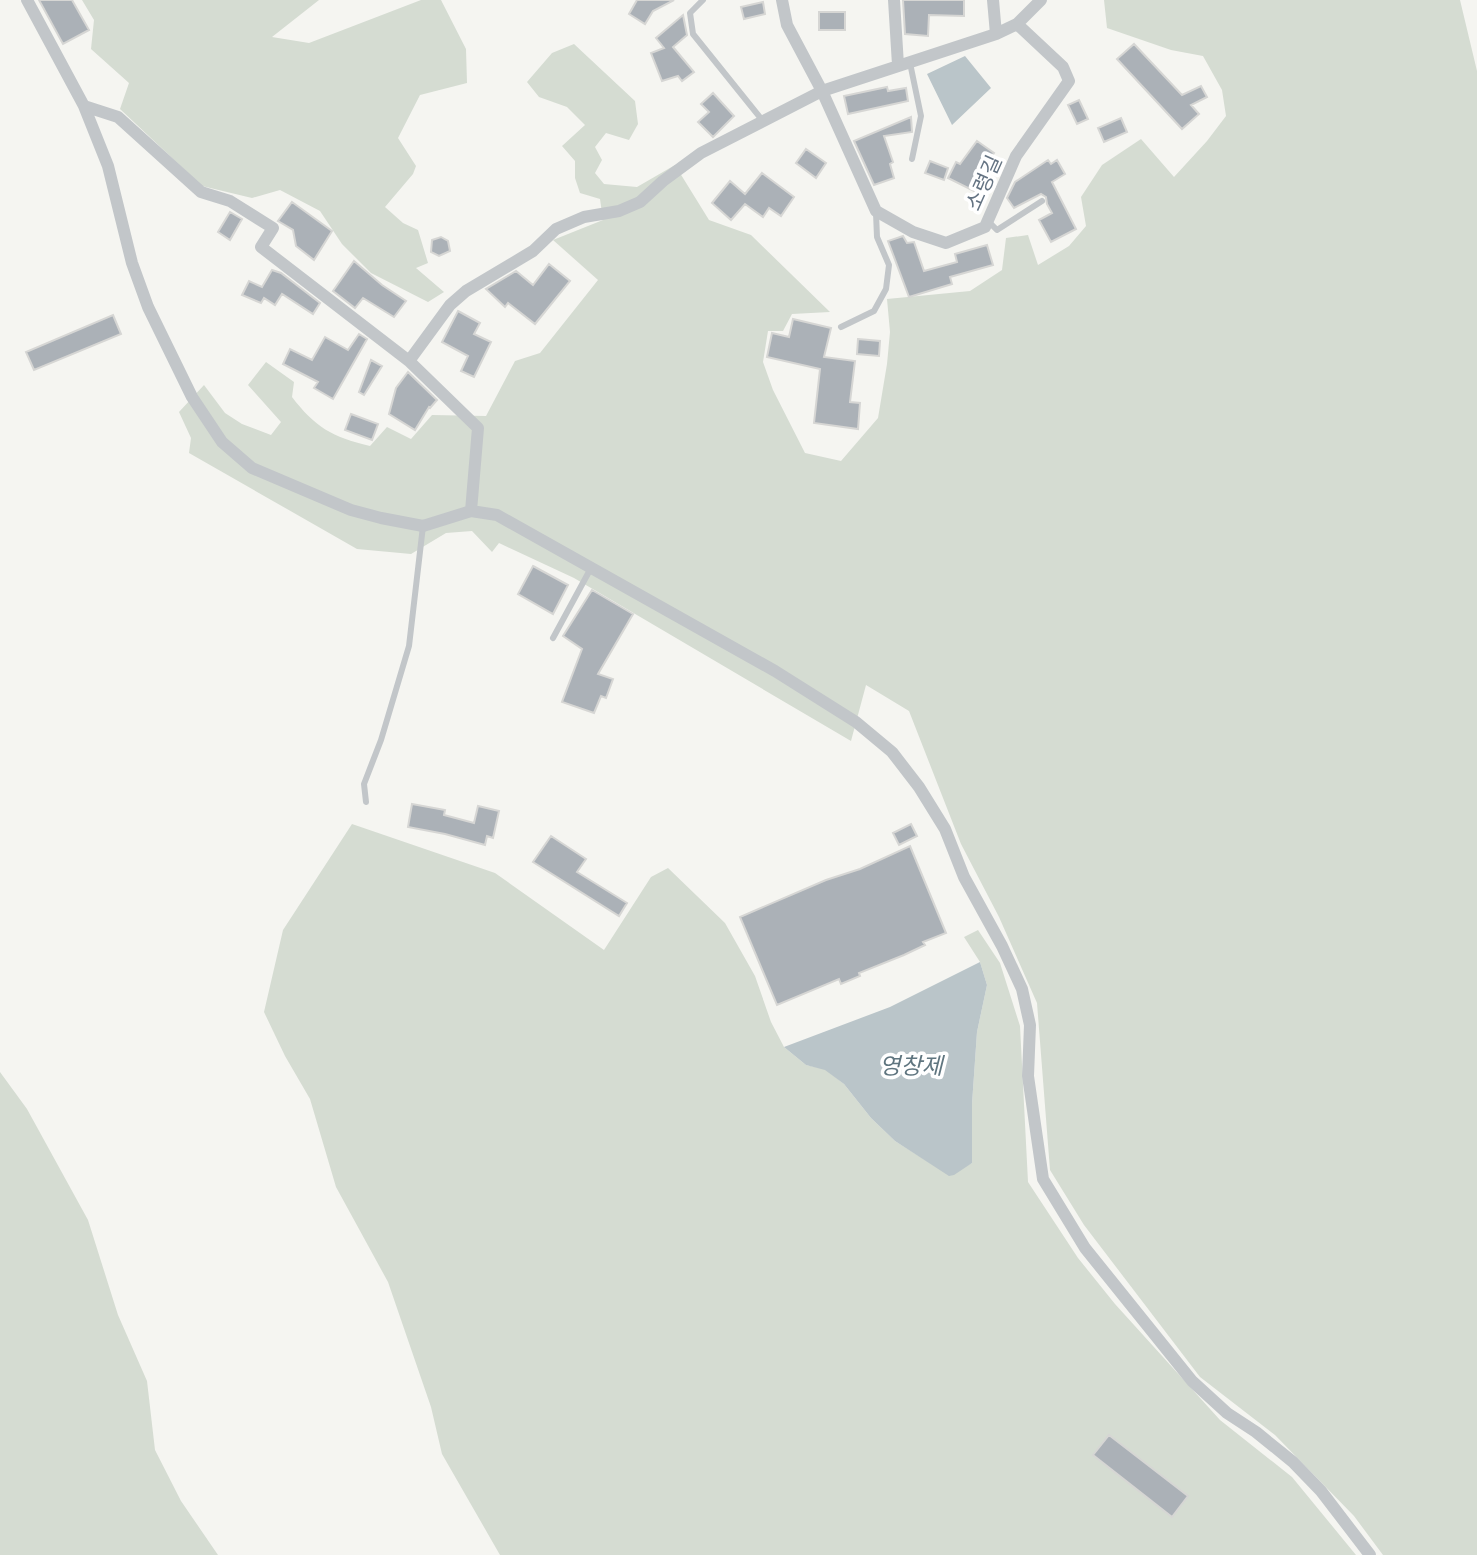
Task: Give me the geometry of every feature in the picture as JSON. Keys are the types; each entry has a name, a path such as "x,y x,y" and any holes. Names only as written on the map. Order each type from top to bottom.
{"street":[{"path":"27,0 84,106 108,166 132,263 148,307 192,397 222,442 252,468 351,510 381,518 423,526 471,511 497,515 775,671 856,722 892,752 919,786 945,829 964,877 1022,989 1030,1025 1028,1076 1043,1179 1085,1248 1192,1381 1227,1412 1293,1462 1321,1491 1370,1555"},
{"path":"782,0 787,25 822,91 876,211"},
{"path":"894,0 904,63"},
{"path":"993,0 996,34"},
{"path":"409,361 450,305 476,285 533,251 556,229 584,217 619,211 640,202 701,153 822,91 996,34 1017,24 1041,0"},
{"name":"소령길","path":"876,211 913,232 946,243 985,227 1016,156 1069,81 1063,67 1017,24"},
{"path":"84,106 118,117 201,192 230,201 273,228 261,247 323,292 354,320 409,361 478,428 471,511"}],"lane":[{"path":"703,0 690,13 693,34 763,121"},
{"path":"904,63 921,116 912,159"},
{"path":"988,221 997,230 1041,201"},
{"path":"841,327 874,311 886,289 889,265 877,237 876,211"},
{"path":"366,802 364,784 381,740 409,646 423,526"},
{"path":"553,638 591,568"}],"shaded area":[{"path":"82,0 319,0 272,37 309,43 421,0 441,0 466,49 467,83 420,95 398,138 416,166 413,174 385,207 403,223 418,230 428,263 416,268 444,292 428,302 371,273 342,244 320,211 280,190 252,198 202,186 120,109 129,83 91,49 94,20"},
{"path":"1104,0 1460,0 1477,71 1477,1555 1383,1555 1354,1516 1275,1435 1200,1377 1084,1225 1050,1170 1037,1003 999,917 961,844 909,711 866,685 851,741 574,578 499,543 492,552 472,531 446,533 411,554 357,549 189,453 191,438 179,412 204,385 225,413 242,424 271,435 281,422 248,385 266,362 294,382 292,397 317,423 345,439 370,446 387,427 411,439 432,415 486,416 515,361 540,353 598,280 553,240 603,220 600,199 580,193 575,178 575,161 562,146 585,125 567,107 539,97 527,82 552,53 574,44 635,101 638,124 629,140 606,133 595,147 602,160 595,173 604,184 637,187 675,165 709,220 751,235 830,312 792,314 783,331 768,331 763,362 773,390 805,453 841,461 878,418 890,332 887,299 970,291 1002,270 1006,238 1028,235 1038,265 1069,246 1086,226 1081,197 1102,165 1141,139 1174,177 1226,116 1222,90 1203,56 1171,50 1107,28"},
{"path":"352,824 495,873 604,950 651,877 668,868 725,923 755,976 771,1022 784,1047 806,1065 825,1069 844,1084 871,1118 895,1141 949,1175 972,1163 972,1104 977,1032 987,985 980,962 964,937 978,930 1000,963 1020,1026 1028,1182 1078,1258 1115,1304 1220,1420 1292,1477 1356,1555 500,1555 442,1454 431,1407 388,1282 336,1187 310,1099 264,1012 283,930"},
{"path":"0,1072 27,1109 88,1220 118,1315 147,1381 155,1450 181,1501 218,1555 0,1555"}],"water":[{"path":"965,56 991,88 952,125 927,74"},
{"name":"영창제","path":"980,962 987,985 977,1032 972,1104 972,1163 949,1176 895,1141 871,1118 844,1084 825,1070 806,1065 784,1047 890,1007"}],"building":[{"path":"39,0 72,0 89,30 63,44"},
{"path":"637,0 674,0 653,11 645,24 629,14"},
{"path":"903,0 964,0 964,16 929,15 928,36 905,34"},
{"path":"763,2 765,14 744,19 741,7"},
{"path":"819,12 845,12 845,30 819,30"},
{"path":"683,15 687,35 673,47 694,72 682,81 678,76 662,81 651,53 664,48 656,38"},
{"path":"1134,44 1182,95 1201,86 1207,97 1191,105 1199,114 1182,129 1117,59"},
{"path":"887,87 888,91 906,88 908,101 848,114 844,96"},
{"path":"713,93 734,116 713,137 698,122 709,112 701,104"},
{"path":"1079,100 1088,119 1077,124 1068,105"},
{"path":"911,117 912,132 884,136 893,162 890,164 894,178 874,185 854,141"},
{"path":"1121,118 1127,132 1104,142 1098,128"},
{"path":"977,141 994,153 979,174 994,181 986,197 948,178 956,162 960,164"},
{"path":"806,149 826,163 816,178 796,163"},
{"path":"1048,160 1051,164 1057,160 1065,174 1052,182 1076,229 1051,242 1039,220 1052,213 1046,197 1041,194 1014,208 1007,198 1015,182"},
{"path":"930,161 948,168 944,180 925,173"},
{"path":"762,173 794,197 781,216 769,208 763,217 745,204 731,220 712,203 730,181 745,194"},
{"path":"292,202 332,231 314,260 296,246 293,230 278,221"},
{"path":"230,212 242,219 230,240 218,232"},
{"path":"903,236 907,243 914,242 924,271 957,262 955,254 987,245 993,265 950,277 952,284 909,297 888,241"},
{"path":"441,237 448,241 450,251 439,256 431,252 432,240"},
{"path":"354,261 406,301 394,317 363,298 355,308 333,291"},
{"path":"549,264 570,281 535,324 508,303 505,307 486,289 516,271 533,285"},
{"path":"272,270 281,273 320,303 313,314 282,294 275,305 264,298 261,303 242,295 249,281 262,287"},
{"path":"458,311 480,323 474,334 491,342 474,377 461,371 468,356 442,342"},
{"path":"113,315 121,334 34,370 26,352"},
{"path":"793,319 831,328 824,357 855,361 850,402 860,403 858,429 814,423 820,369 767,357 772,333 789,337"},
{"path":"359,334 367,339 333,399 314,388 318,382 283,364 290,349 312,360 325,337 348,350"},
{"path":"858,339 880,341 879,356 857,354"},
{"path":"371,360 382,366 364,395 359,392"},
{"path":"408,372 437,400 429,407 415,430 389,414 396,388"},
{"path":"351,414 378,424 372,440 345,430"},
{"path":"533,566 568,585 553,614 518,594"},
{"path":"592,590 633,614 598,674 613,679 606,698 601,696 594,713 562,702 582,649 563,636"},
{"path":"412,804 445,810 444,815 474,823 478,806 499,811 493,838 487,836 485,845 408,827"},
{"path":"911,824 917,836 899,845 893,833"},
{"path":"551,836 586,859 577,872 627,903 619,916 533,862"},
{"path":"910,846 946,933 923,942 925,945 904,955 859,973 860,976 841,984 839,979 777,1005 740,917"},
{"path":"1109,1435 1188,1496 1172,1517 1093,1455"}]}
